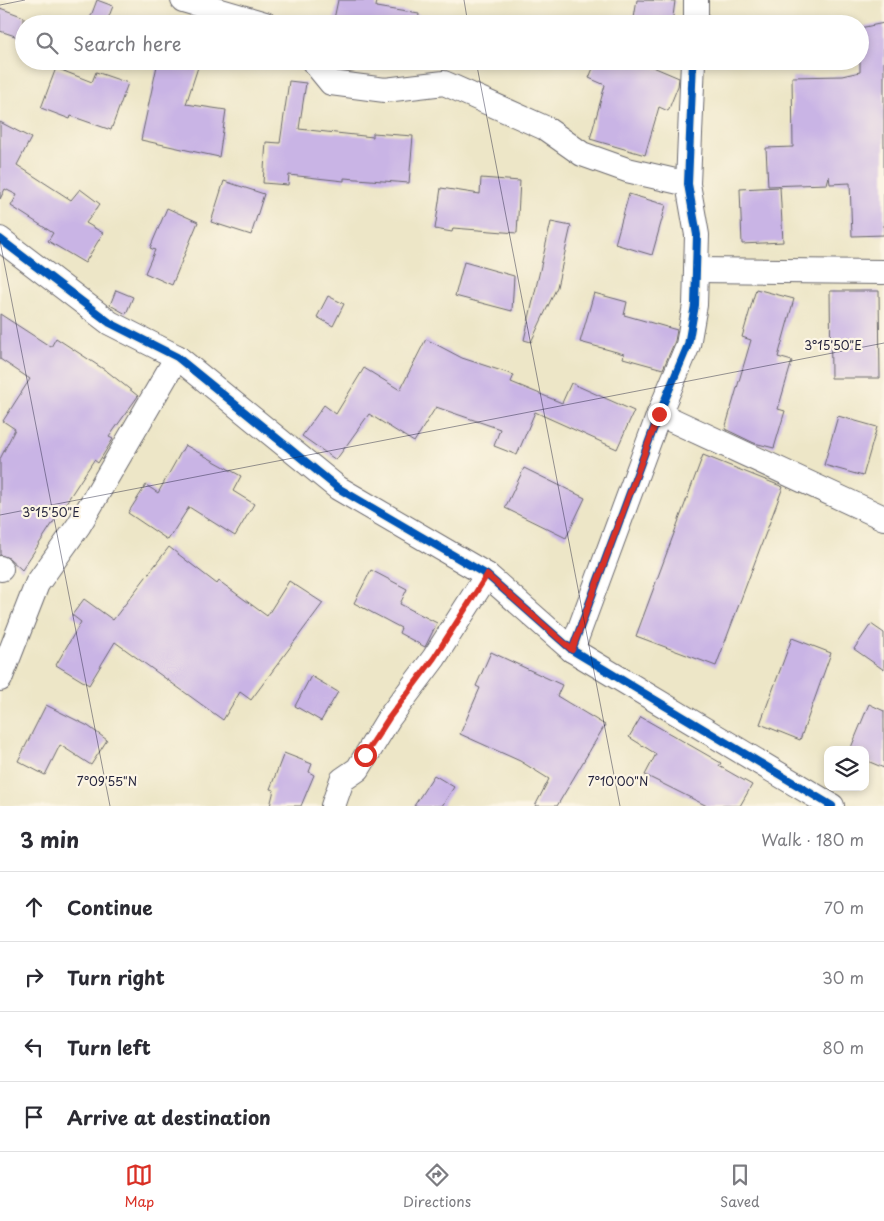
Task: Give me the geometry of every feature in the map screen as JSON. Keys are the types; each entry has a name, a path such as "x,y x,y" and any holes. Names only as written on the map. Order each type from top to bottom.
{"street":[{"path":"183,0 235,15"},
{"path":"696,0 696,15"},
{"path":"320,70 331,83 385,90 444,83 544,128 582,154 627,170 688,184"},
{"path":"572,650 659,414 688,345 695,305 697,235 688,184 693,70"},
{"path":"0,239 110,323 177,357 338,488 487,575 572,650 832,806"},
{"path":"696,270 884,272"},
{"path":"0,679 37,584 79,525 177,357"},
{"path":"659,414 884,518"},
{"path":"333,806 342,780 358,769 389,718 434,658 487,575"}],"building":[{"path":"97,0 113,6 110,15 91,15"},
{"path":"338,0 377,0 376,7 419,14 419,15 335,15"},
{"path":"637,0 675,1 673,15 634,15"},
{"path":"0,8 19,15 15,15 15,36 0,31"},
{"path":"884,23 884,235 852,236 850,183 830,184 829,176 827,184 768,186 766,148 793,147 792,77 842,76 860,72 860,70 869,70 869,26"},
{"path":"55,70 61,70 92,82 96,72 128,83 111,130 71,116 70,119 41,108"},
{"path":"156,70 197,70 186,104 226,110 219,157 141,140"},
{"path":"592,70 660,70 679,78 678,86 668,111 659,107 645,155 590,139 605,85 589,78"},
{"path":"289,81 306,83 299,129 373,137 373,133 413,136 409,183 344,178 344,181 289,175 288,185 263,183 266,142 280,143"},
{"path":"0,122 31,138 17,165 71,200 80,189 100,204 86,223 103,233 85,263 48,241 53,233 11,206 17,195 5,189 0,199"},
{"path":"481,178 520,181 517,233 453,228 452,232 435,229 441,188 480,194"},
{"path":"224,181 264,194 251,235 211,222"},
{"path":"780,187 783,242 742,244 740,189"},
{"path":"629,194 666,205 652,255 615,244"},
{"path":"167,208 198,222 172,285 145,273 155,250 150,248"},
{"path":"551,222 571,226 557,287 531,342 524,340"},
{"path":"464,262 514,276 512,311 455,296"},
{"path":"756,289 794,299 778,357 792,361 778,409 785,411 774,448 754,443 725,429 751,340 742,337"},
{"path":"116,290 133,297 126,314 110,305"},
{"path":"830,291 879,291 880,378 831,378"},
{"path":"594,293 627,302 624,315 677,330 675,341 663,369 623,358 624,354 580,342"},
{"path":"328,296 344,304 333,326 317,317"},
{"path":"0,314 51,347 56,338 108,372 138,396 109,437 113,439 98,463 94,460 22,570 9,558 0,555 0,459 15,429 3,421 30,379 0,359"},
{"path":"426,339 462,358 514,375 511,382 562,403 571,383 634,411 617,449 535,412 517,455 494,446 500,429 436,407 414,442 369,414 336,460 302,436 324,405 336,414 364,368 400,390"},
{"path":"838,416 877,427 863,476 824,465"},
{"path":"185,445 241,476 233,491 254,504 235,536 189,507 168,540 128,513 146,485 158,493"},
{"path":"703,455 783,487 716,666 636,636"},
{"path":"524,468 585,498 566,538 505,508"},
{"path":"169,547 217,584 219,581 267,616 289,581 323,603 251,700 240,692 223,720 115,642 89,685 56,665 81,622 72,615 84,599 113,620"},
{"path":"371,570 407,589 400,604 437,623 425,647 399,633 401,628 354,603"},
{"path":"871,624 884,633 884,670 854,649"},
{"path":"792,638 831,653 800,740 760,724"},
{"path":"491,652 562,685 557,696 605,725 557,806 535,806 549,779 520,761 460,734 480,688 476,686"},
{"path":"311,676 338,692 321,721 295,706"},
{"path":"869,704 884,711 884,768 869,762 869,746 852,746"},
{"path":"46,705 88,726 107,740 91,765 60,745 45,775 18,761"},
{"path":"641,717 721,763 719,766 752,785 740,806 707,806 645,775 656,754 629,737"},
{"path":"284,753 312,764 309,772 314,775 301,806 270,806 274,790 270,789"},
{"path":"434,775 454,787 442,806 414,806"}],"cycle path":[{"path":"572,650 659,414 688,345 695,305 697,235 688,184 693,70"},
{"path":"0,239 110,323 177,357 338,488 487,575 572,650 832,806"}],"route":[{"path":"365,755 389,718 434,658 487,575 572,650 659,414"}]}
